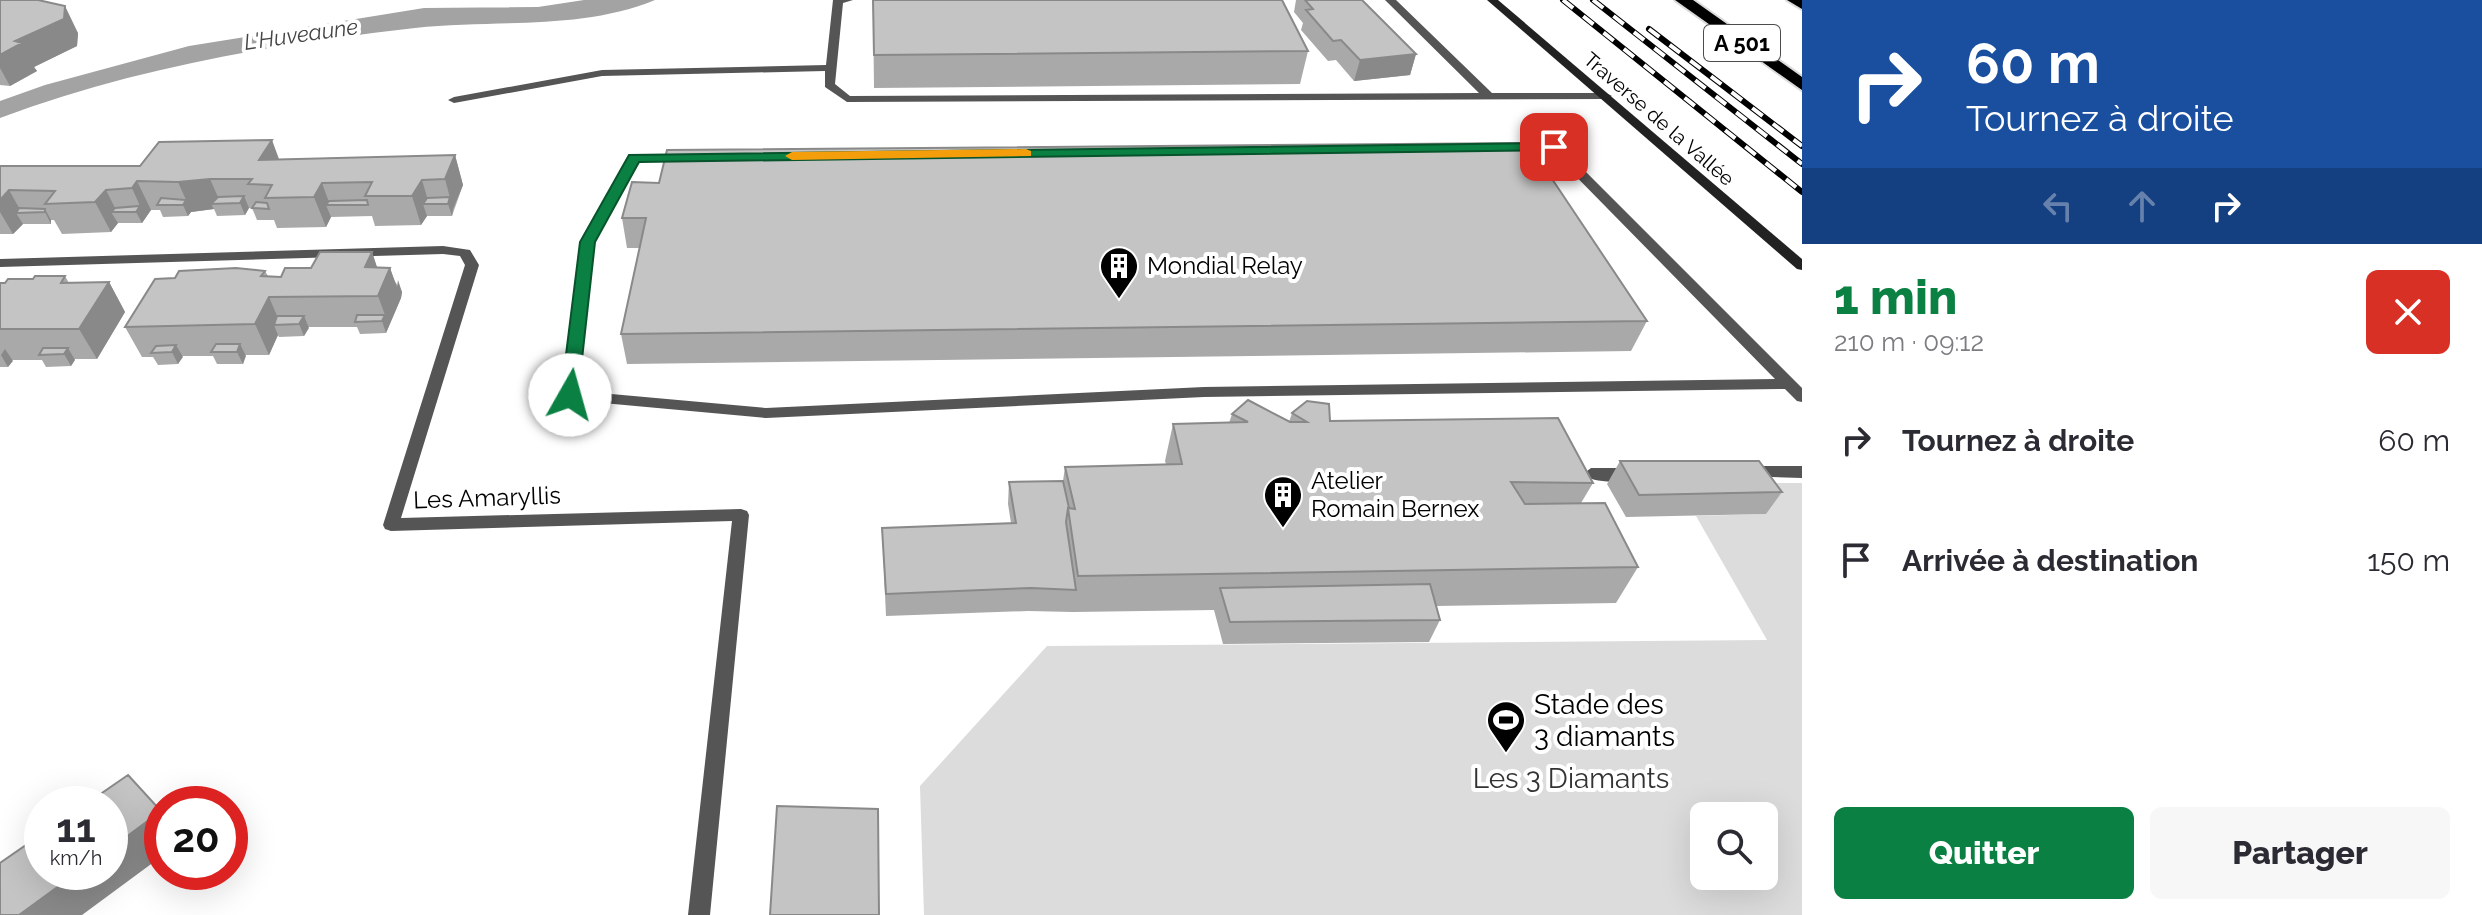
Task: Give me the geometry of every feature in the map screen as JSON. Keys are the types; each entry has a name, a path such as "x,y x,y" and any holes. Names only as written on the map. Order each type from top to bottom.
{"highway":[{"name":"A 501","path":"1683,0 1802,85"},
{"path":"1795,0 1802,4"}],"street":[{"path":"848,0 838,0 829,85 847,99 1606,96"},
{"path":"1390,0 1490,97"},
{"name":"Traverse de la Vallée","path":"1492,0 1802,266"},
{"path":"454,100 602,73 830,68"},
{"path":"1490,148 1554,147 1802,397"},
{"path":"697,157 634,158 587,242 570,395 766,413 1204,392 1789,384"},
{"name":"Les Amaryllis","path":"0,263 443,250 465,253 472,265 391,525 741,515 699,915"},
{"path":"1727,473 1802,472"},
{"path":"1591,474 1651,474"}],"green space":[{"name":"Les 3 Diamants","path":"1744,483 1802,483 1802,915 924,915 920,786 1047,646 1767,640 1696,516 1766,514"}],"water":[{"name":"L'Huveaune","path":"584,0 655,0 626,10 567,20 445,25 257,50 101,85 0,118 0,101 45,85 189,46 424,8 538,7"}],"building":[{"path":"0,0 38,0 65,6 64,19 15,41 22,43 0,55"},
{"path":"873,0 1282,0 1308,51 874,55"},
{"path":"1305,0 1362,0 1416,54 1360,60 1341,40 1333,41 1306,10 1313,9"},
{"path":"272,140 259,160 455,155 445,179 422,180 412,196 365,196 372,182 322,183 314,197 265,198 272,185 248,184 252,179 210,179 137,181 132,188 106,190 95,202 45,204 55,191 9,190 0,200 0,166 140,166 159,142"},
{"name":"Mondial Relay","path":"1528,143 1647,321 621,334 646,218 622,218 632,182 659,183 667,150"},
{"path":"244,196 240,203 211,204 218,197"},
{"path":"450,197 448,204 423,204 427,198"},
{"path":"161,198 186,200 183,205 157,205"},
{"path":"367,200 368,205 326,205 329,201"},
{"path":"256,202 267,203 269,209 252,208"},
{"path":"140,206 136,212 111,212 115,208"},
{"path":"19,208 45,209 45,212 16,213"},
{"path":"320,252 372,252 365,267 390,268 378,296 269,297 255,324 125,327 155,279 175,278 179,271 236,268 265,271 261,276 281,277 285,268 311,268"},
{"path":"35,276 65,276 61,283 109,282 79,329 0,329 0,283 8,279 33,279"},
{"path":"357,315 385,315 382,321 355,322"},
{"path":"277,316 304,316 299,324 274,325"},
{"path":"216,344 240,344 237,352 211,352"},
{"path":"176,345 172,352 151,353 156,346"},
{"path":"43,348 68,348 64,354 39,355"},
{"name":"Atelier Romain Bernex","path":"1248,400 1290,422 1307,422 1292,413 1307,401 1329,404 1330,421 1558,418 1593,483 1511,482 1525,504 1605,503 1638,567 1078,576 1068,508 1075,509 1065,467 1182,464 1173,424 1248,422 1232,414"},
{"path":"1620,461 1759,461 1782,492 1639,495"},
{"path":"1063,481 1069,508 1066,522 1076,590 1031,588 886,594 882,528 1016,523 1009,482"},
{"path":"1430,584 1440,620 1230,622 1220,588"},
{"path":"128,775 144,792 144,824 128,836 128,786 112,786"},
{"path":"777,806 878,809 879,915 770,915"},
{"path":"24,846 24,890 53,890 19,915 0,915 0,863"}],"railway":[{"path":"1563,0 1802,192"},
{"path":"1593,0 1802,164"},
{"path":"1649,29 1802,146"}],"slow traffic":[{"path":"792,156 1026,153"}],"place":[{"name":"Mondial Relay","path":"1119,300"},
{"name":"Atelier Romain Bernex","path":"1283,529"},
{"name":"Stade des 3 diamants","path":"1506,754"}],"route":[{"path":"570,395 587,242 634,158 1554,147"}]}
